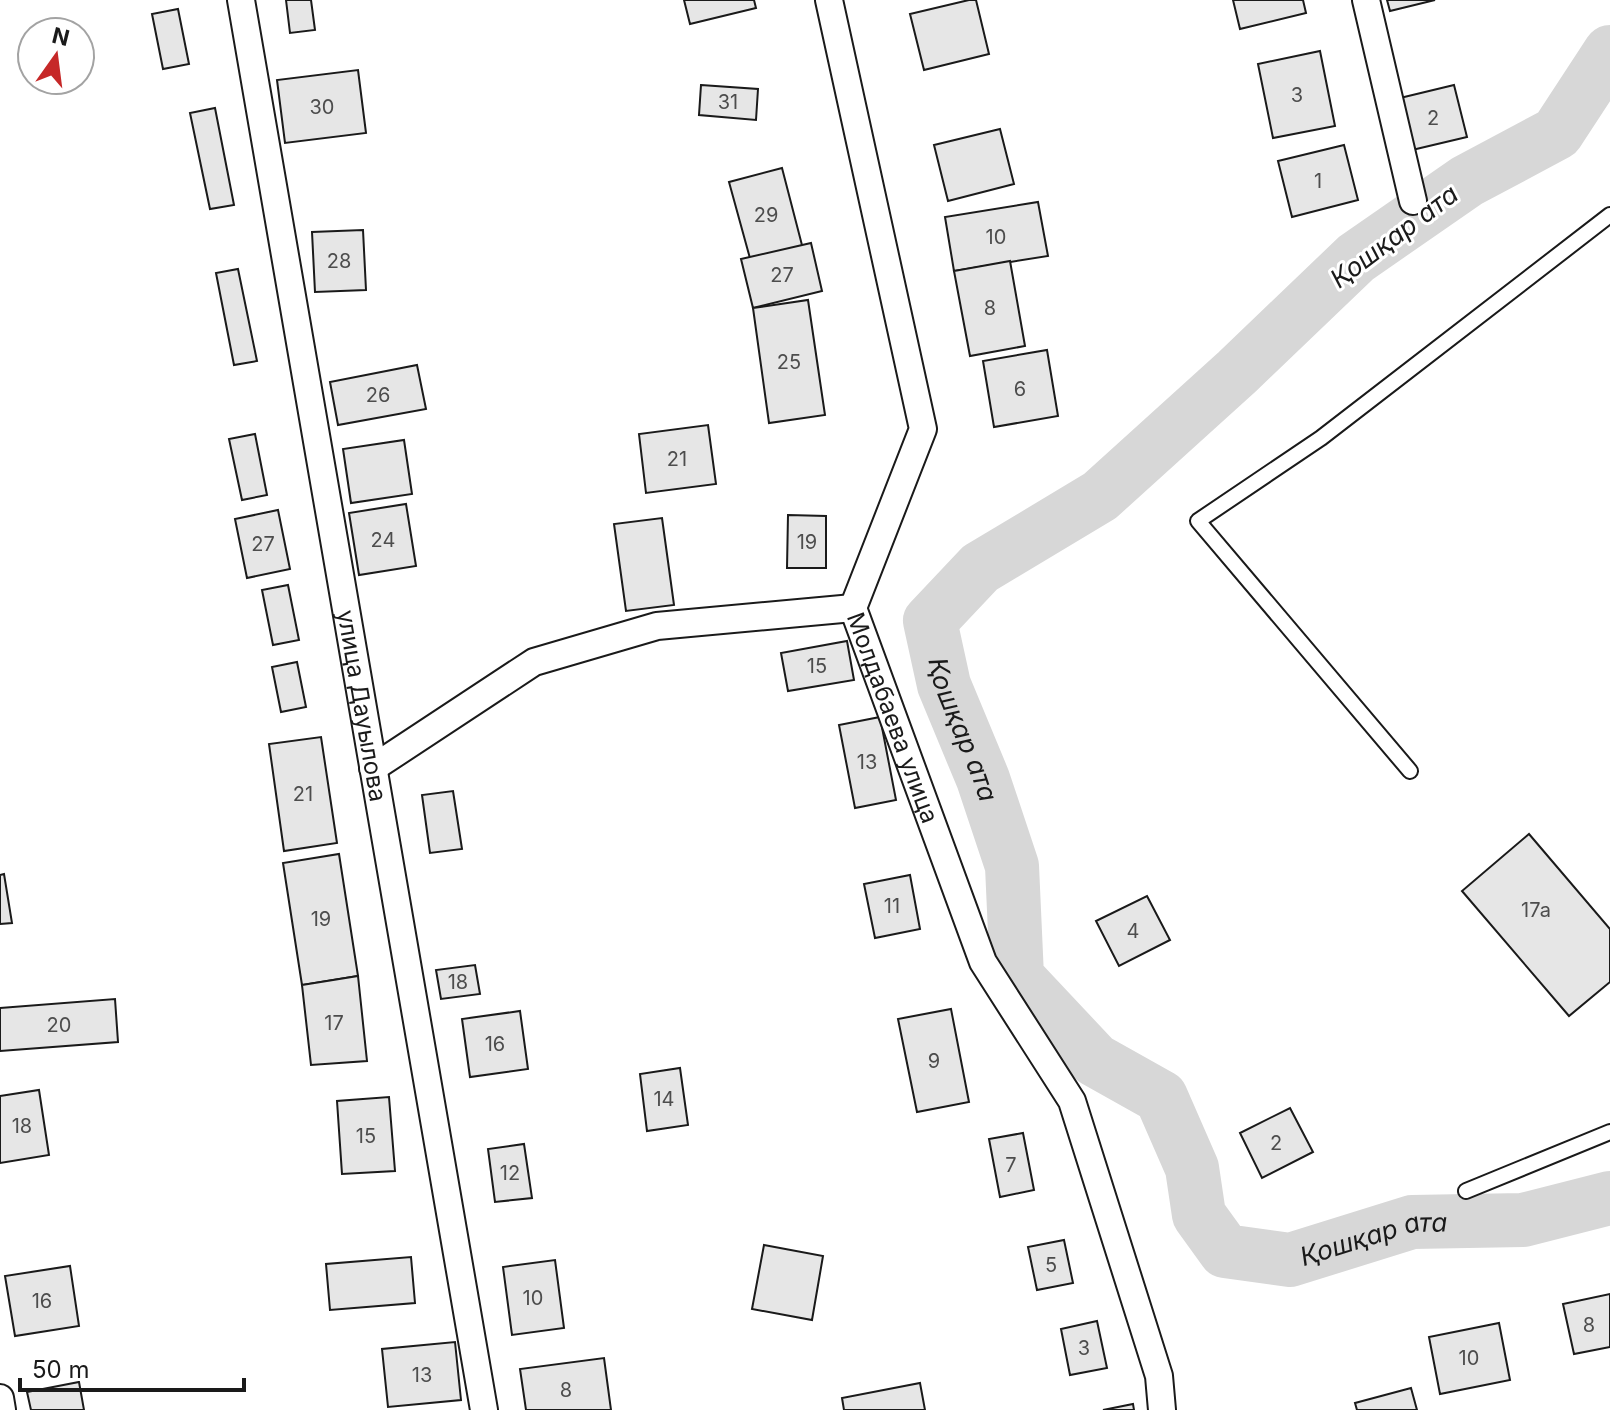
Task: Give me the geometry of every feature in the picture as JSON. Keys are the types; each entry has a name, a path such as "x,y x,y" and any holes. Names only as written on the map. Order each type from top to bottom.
{"street":[{"name":"улица Дауылова","path":"241,0 484,1410"},
{"name":"Молдабаева улица","path":"829,0 923,429 853,608 983,962 1072,1101 1159,1376 1162,1410"},
{"path":"1366,0 1413,201"},
{"path":"373,768 534,662 657,626 853,608"},
{"path":"0,1398 2,1410"}],"lane":[{"path":"1410,771 1198,521 1321,438 1610,215"},
{"path":"1466,1191 1610,1132"}],"building":[{"path":"286,0 311,0 315,30 290,33"},
{"path":"684,0 754,0 756,8 690,24"},
{"path":"976,0 989,54 924,70 910,14"},
{"path":"1233,0 1303,0 1306,13 1240,29"},
{"path":"1387,0 1435,0 1390,11"},
{"path":"178,9 189,64 163,69 152,14"},
{"path":"1320,51 1335,126 1273,138 1258,64"},
{"path":"358,70 366,133 285,143 277,80"},
{"path":"701,85 758,89 756,120 699,115"},
{"path":"1454,85 1467,137 1412,150 1400,98"},
{"path":"215,108 234,205 210,209 190,113"},
{"path":"1000,129 1014,184 948,201 934,145"},
{"path":"1344,145 1358,200 1292,217 1278,161"},
{"path":"782,168 803,249 751,262 729,182"},
{"path":"1038,202 1048,256 954,271 945,217"},
{"path":"363,230 366,290 315,292 312,232"},
{"path":"811,243 822,291 753,308 741,259"},
{"path":"1010,261 1025,346 970,356 954,271"},
{"path":"238,269 257,361 234,365 216,273"},
{"path":"808,300 825,415 769,423 753,308"},
{"path":"1047,350 1058,416 994,427 983,361"},
{"path":"417,365 426,409 338,425 330,382"},
{"path":"708,425 716,484 646,493 639,434"},
{"path":"255,434 267,495 242,500 229,439"},
{"path":"404,440 412,494 351,503 343,449"},
{"path":"406,504 416,566 359,575 349,513"},
{"path":"278,510 290,569 247,578 235,519"},
{"path":"788,515 826,516 826,568 787,568"},
{"path":"662,518 674,605 626,611 614,524"},
{"path":"288,585 299,640 273,645 262,590"},
{"path":"847,641 854,680 788,691 781,653"},
{"path":"297,662 306,707 281,712 272,667"},
{"path":"880,717 896,800 855,808 839,725"},
{"path":"321,737 337,843 284,851 269,744"},
{"path":"453,791 462,849 430,853 422,795"},
{"path":"1529,834 1610,929 1610,982 1569,1016 1462,891"},
{"path":"339,854 358,976 302,985 283,863"},
{"path":"4,874 12,923 0,924 0,875"},
{"path":"910,875 920,929 875,938 864,884"},
{"path":"1147,896 1170,940 1119,966 1096,921"},
{"path":"475,965 480,994 441,999 436,970"},
{"path":"358,976 367,1061 311,1065 302,985"},
{"path":"115,999 118,1042 0,1051 0,1008"},
{"path":"951,1009 969,1102 917,1112 898,1019"},
{"path":"520,1011 528,1069 470,1077 462,1019"},
{"path":"680,1068 688,1125 647,1131 640,1074"},
{"path":"39,1090 49,1155 0,1163 0,1096"},
{"path":"389,1097 395,1171 342,1174 337,1101"},
{"path":"1290,1108 1313,1152 1262,1178 1240,1133"},
{"path":"1023,1133 1034,1190 1000,1197 989,1139"},
{"path":"524,1144 532,1198 495,1202 488,1149"},
{"path":"1064,1240 1073,1283 1037,1290 1028,1247"},
{"path":"764,1245 823,1256 812,1320 752,1309"},
{"path":"411,1257 415,1303 330,1310 326,1264"},
{"path":"555,1260 564,1328 512,1335 503,1267"},
{"path":"70,1266 79,1326 15,1336 5,1276"},
{"path":"1610,1294 1610,1347 1574,1354 1563,1304"},
{"path":"1097,1321 1107,1368 1070,1375 1061,1329"},
{"path":"1499,1323 1510,1380 1440,1394 1429,1337"},
{"path":"455,1342 461,1400 388,1407 382,1349"},
{"path":"604,1358 611,1410 526,1410 520,1369"},
{"path":"79,1382 84,1410 31,1410 27,1392"},
{"path":"920,1383 925,1410 844,1410 842,1398"},
{"path":"1411,1388 1417,1410 1357,1410 1355,1403"},
{"path":"1133,1404 1134,1410 1103,1410"}],"waterway":[{"name":"Қошқар ата","path":"1610,52 1557,133 1467,181 1356,258 1237,372 1100,496 980,568 930,621 944,685 983,779 1012,866 1017,977 1095,1060 1161,1097 1192,1168 1199,1215 1225,1251 1290,1260 1412,1222 1523,1220 1610,1198"}]}
